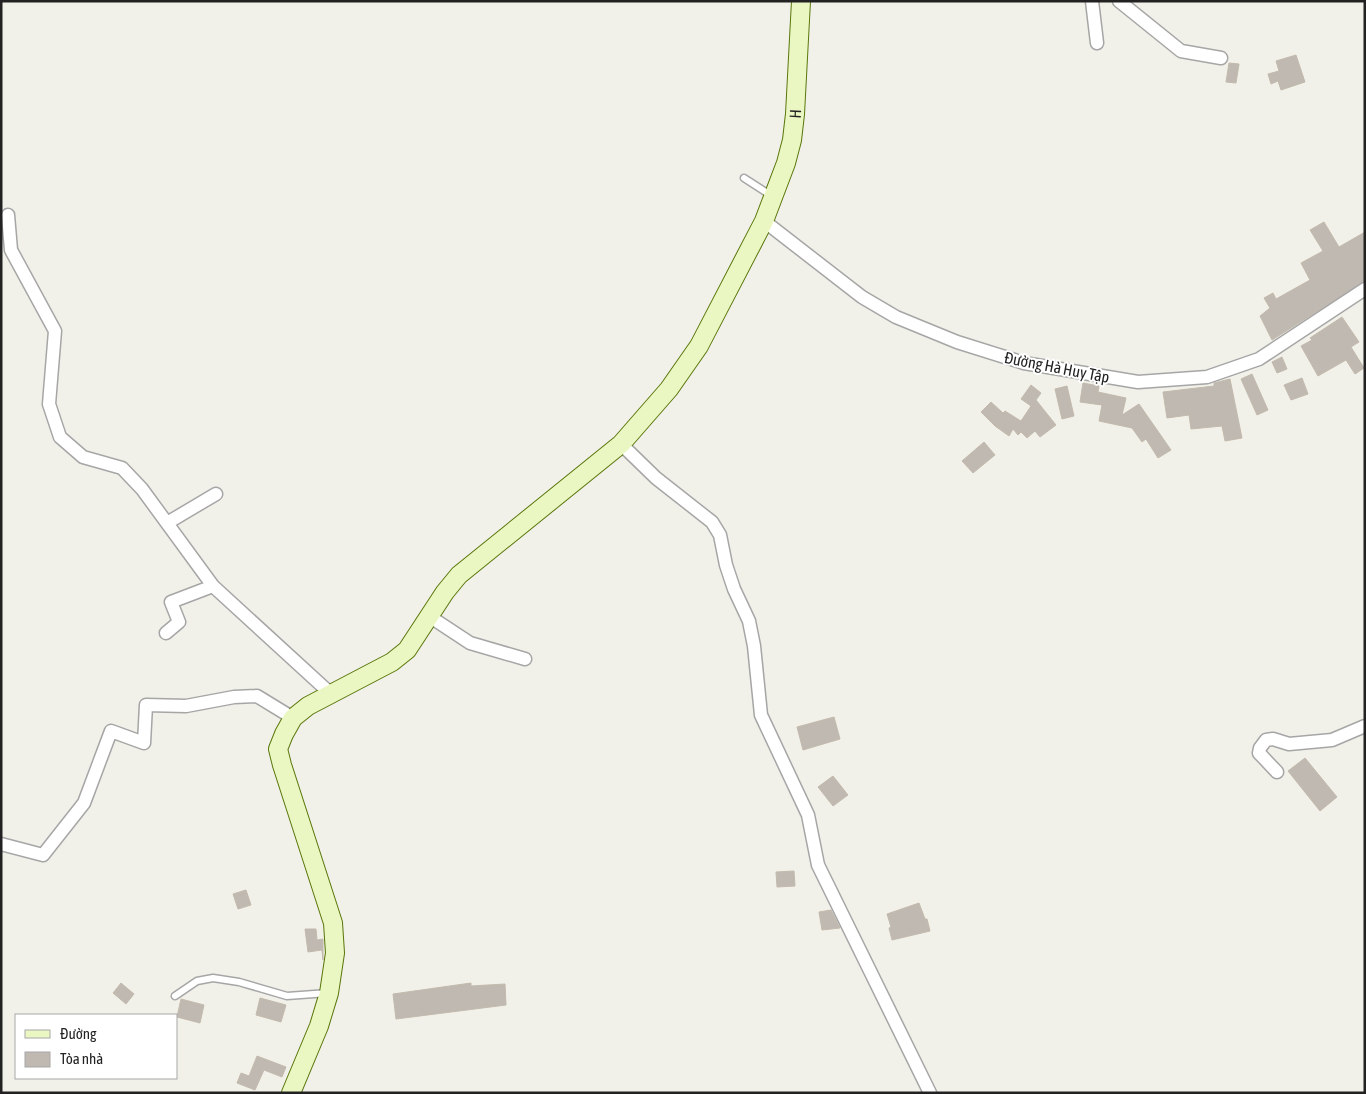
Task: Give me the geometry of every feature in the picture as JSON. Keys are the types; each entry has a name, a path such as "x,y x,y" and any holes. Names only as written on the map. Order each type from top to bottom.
{"street":[{"name":"H","path":"293,718 308,706 392,662 407,650 459,575 621,444 669,389 699,346 764,221 786,163 792,140 800,1"},
{"path":"1092,1 1097,44"},
{"path":"1119,1 1181,51 1221,58"},
{"path":"8,215 11,250 55,331 49,404 60,438 83,457 122,468 142,489 214,586 331,694"},
{"name":"Đường Hà Huy Tập","path":"764,221 862,297 896,317 957,342 1024,363 1138,382 1207,378 1259,358 1365,289"},
{"path":"621,444 656,478 712,522 720,535 726,565 734,589 749,621 754,646 761,715 808,816 818,865 930,1093"},
{"path":"167,523 216,494"},
{"path":"166,633 179,622 172,602 214,586"},
{"path":"429,616 470,643 525,659"},
{"path":"1,844 43,855 84,803 111,731 144,744 146,705 186,706 234,697 257,696 293,718 278,749 333,924 335,953 329,993 319,1026 291,1093"},
{"path":"1277,772 1259,753 1266,740 1274,738 1289,744 1332,740 1365,726"}],"lane":[{"path":"744,178 773,197"},
{"path":"175,996 197,981 213,978 238,982 287,996 329,993"}],"building":[{"path":"1296,55 1305,82 1281,90 1278,81 1271,84 1268,74 1279,71 1276,61"},
{"path":"1229,63 1239,64 1236,83 1226,82"},
{"path":"1324,222 1339,247 1365,232 1365,281 1272,340 1260,316 1270,308 1264,298 1273,293 1276,299 1310,280 1301,263 1323,251 1310,230"},
{"path":"1342,317 1359,342 1351,347 1364,368 1355,374 1346,360 1318,376 1301,346"},
{"path":"1282,357 1287,369 1277,373 1272,362"},
{"path":"1252,374 1268,410 1257,415 1241,379"},
{"path":"1302,378 1308,394 1291,400 1284,385"},
{"path":"1230,379 1242,438 1225,441 1222,426 1191,429 1189,415 1167,418 1163,392 1214,386 1214,383"},
{"path":"1083,383 1099,386 1098,392 1126,398 1122,415 1139,404 1171,450 1158,458 1146,439 1142,442 1132,428 1099,421 1102,405 1080,402"},
{"path":"1031,385 1041,393 1036,400 1056,425 1040,437 1035,431 1027,438 1021,432 1018,435 1013,429 1009,436 995,426 981,412 991,402 1003,413 1005,411 1021,421 1031,406 1021,399"},
{"path":"1067,386 1074,416 1062,419 1055,389"},
{"path":"984,442 995,455 973,473 962,461"},
{"path":"834,717 840,739 803,750 797,727"},
{"path":"1305,758 1337,797 1320,811 1288,771"},
{"path":"833,776 848,795 833,806 818,787"},
{"path":"794,871 795,886 777,887 776,872"},
{"path":"246,890 251,905 238,909 233,894"},
{"path":"919,903 925,919 927,919 930,931 892,940 887,914"},
{"path":"831,910 840,928 822,930 819,912"},
{"path":"305,929 316,929 317,940 323,939 323,960 322,950 308,952"},
{"path":"121,983 134,994 126,1004 113,993"},
{"path":"471,983 471,986 505,984 506,1005 396,1019 393,994"},
{"path":"260,998 286,1005 281,1022 256,1015"},
{"path":"181,999 204,1005 200,1023 178,1017"},
{"path":"257,1056 286,1067 282,1077 264,1070 255,1090 237,1083 241,1073 249,1076"}]}
